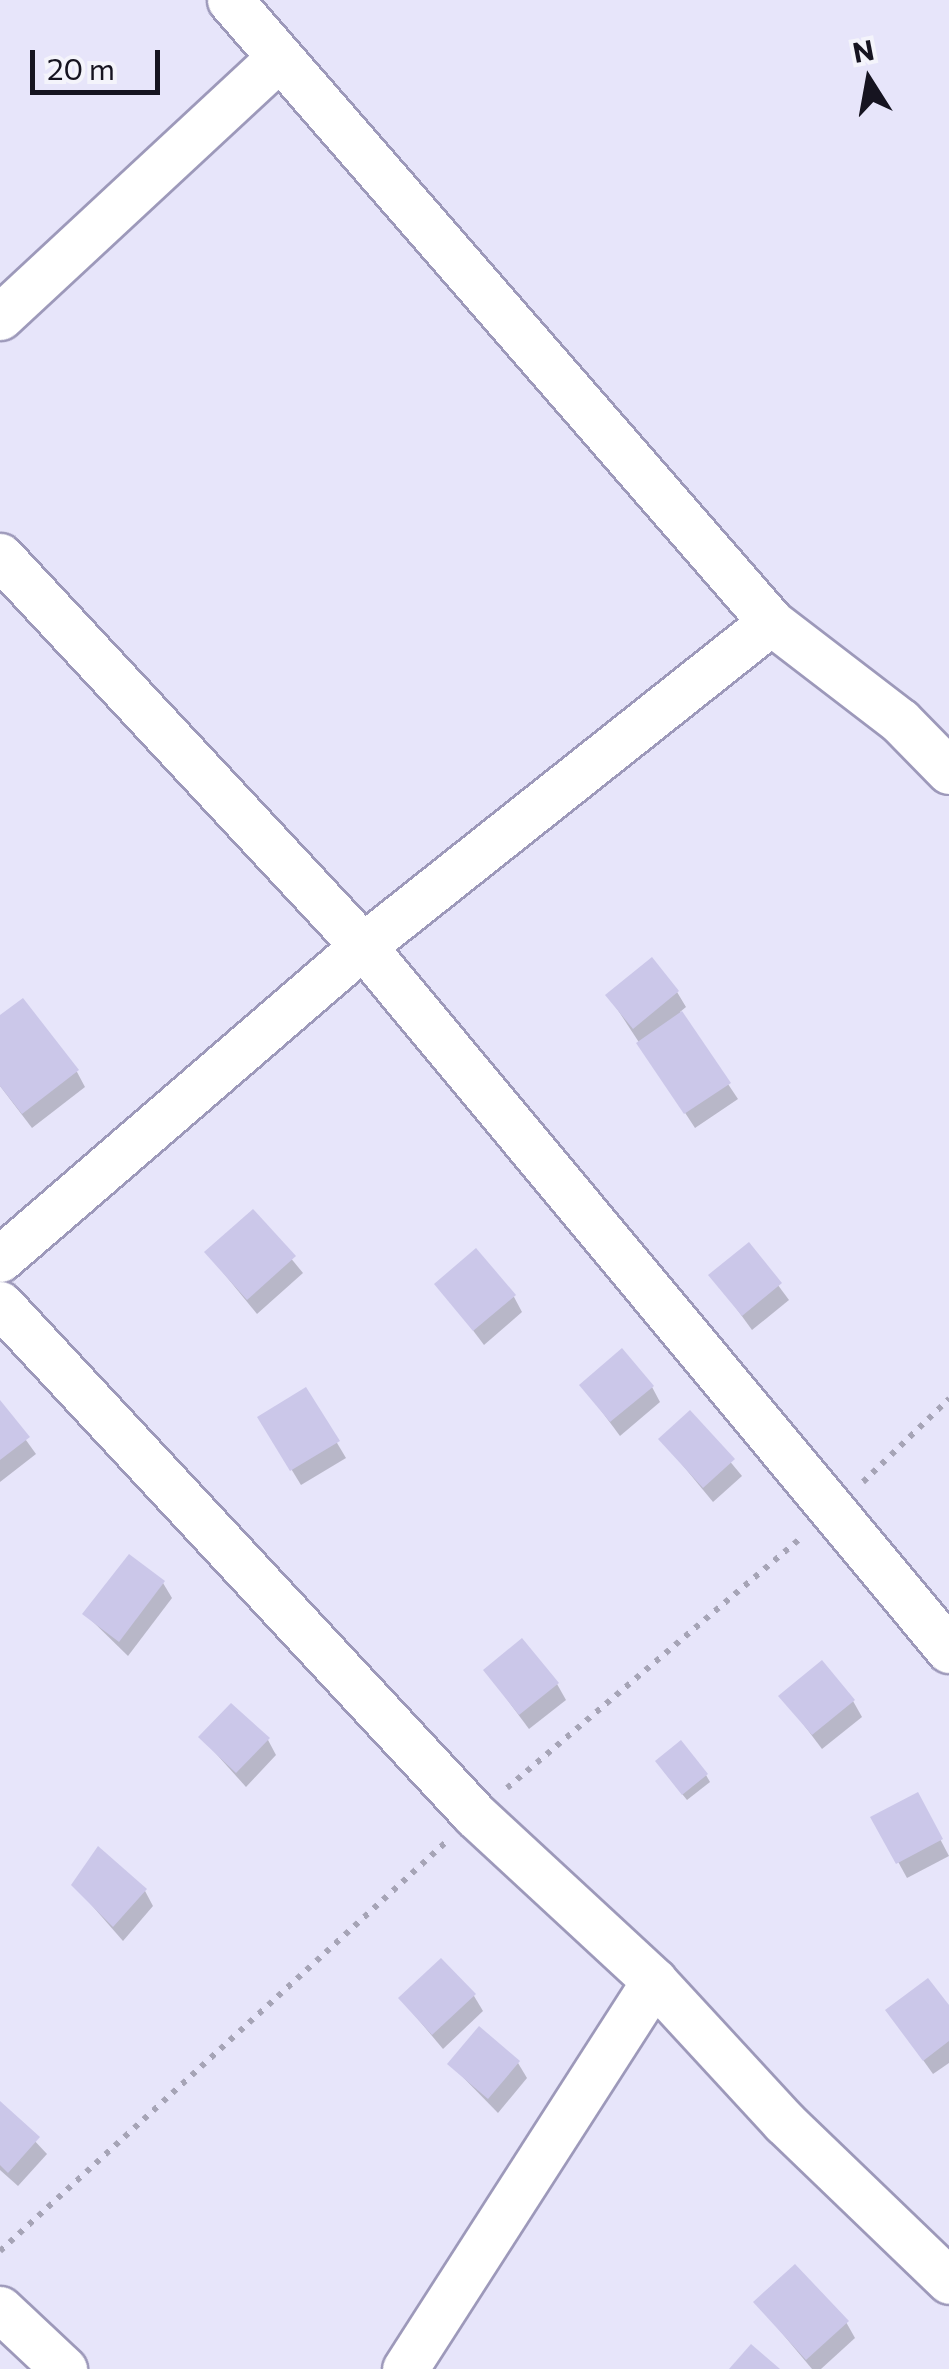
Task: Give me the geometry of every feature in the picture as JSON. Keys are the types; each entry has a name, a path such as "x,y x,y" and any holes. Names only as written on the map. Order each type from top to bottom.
{"street":[{"path":"230,0 771,622 900,721 949,771"},
{"path":"0,317 278,59"},
{"path":"0,556 363,946 949,1650"},
{"path":"0,1259 363,946 771,622"},
{"path":"0,1304 474,1815 654,1980 784,2122 949,2281"},
{"path":"405,2369 654,1980"},
{"path":"0,2309 64,2369"}],"path":[{"path":"0,2251 474,1815 835,1510 949,1399"}],"building":[{"path":"652,957 679,991 633,1029 605,995"},
{"path":"23,998 79,1070 22,1114 0,1086 0,1015"},
{"path":"682,1011 731,1083 684,1114 636,1043"},
{"path":"253,1209 296,1256 247,1300 204,1252"},
{"path":"749,1242 782,1283 742,1316 708,1275"},
{"path":"476,1248 516,1295 473,1331 434,1284"},
{"path":"622,1348 654,1386 610,1422 579,1385"},
{"path":"306,1387 340,1441 290,1471 257,1417"},
{"path":"0,1400 30,1437 0,1460"},
{"path":"690,1410 735,1459 703,1488 658,1439"},
{"path":"129,1554 165,1581 119,1642 82,1614"},
{"path":"522,1638 559,1683 519,1715 483,1670"},
{"path":"822,1660 855,1700 812,1735 778,1696"},
{"path":"231,1703 270,1738 236,1773 198,1737"},
{"path":"681,1740 708,1774 682,1795 655,1761"},
{"path":"918,1792 943,1839 896,1864 870,1817"},
{"path":"98,1846 147,1889 113,1927 71,1885"},
{"path":"441,1958 476,1994 432,2035 398,1998"},
{"path":"928,1978 949,2005 949,2041 923,2061 885,2010"},
{"path":"479,2026 520,2061 488,2099 447,2064"},
{"path":"0,2101 40,2137 8,2173 0,2165"},
{"path":"795,2264 849,2321 806,2360 753,2302"},
{"path":"751,2344 780,2369 729,2369"}]}
